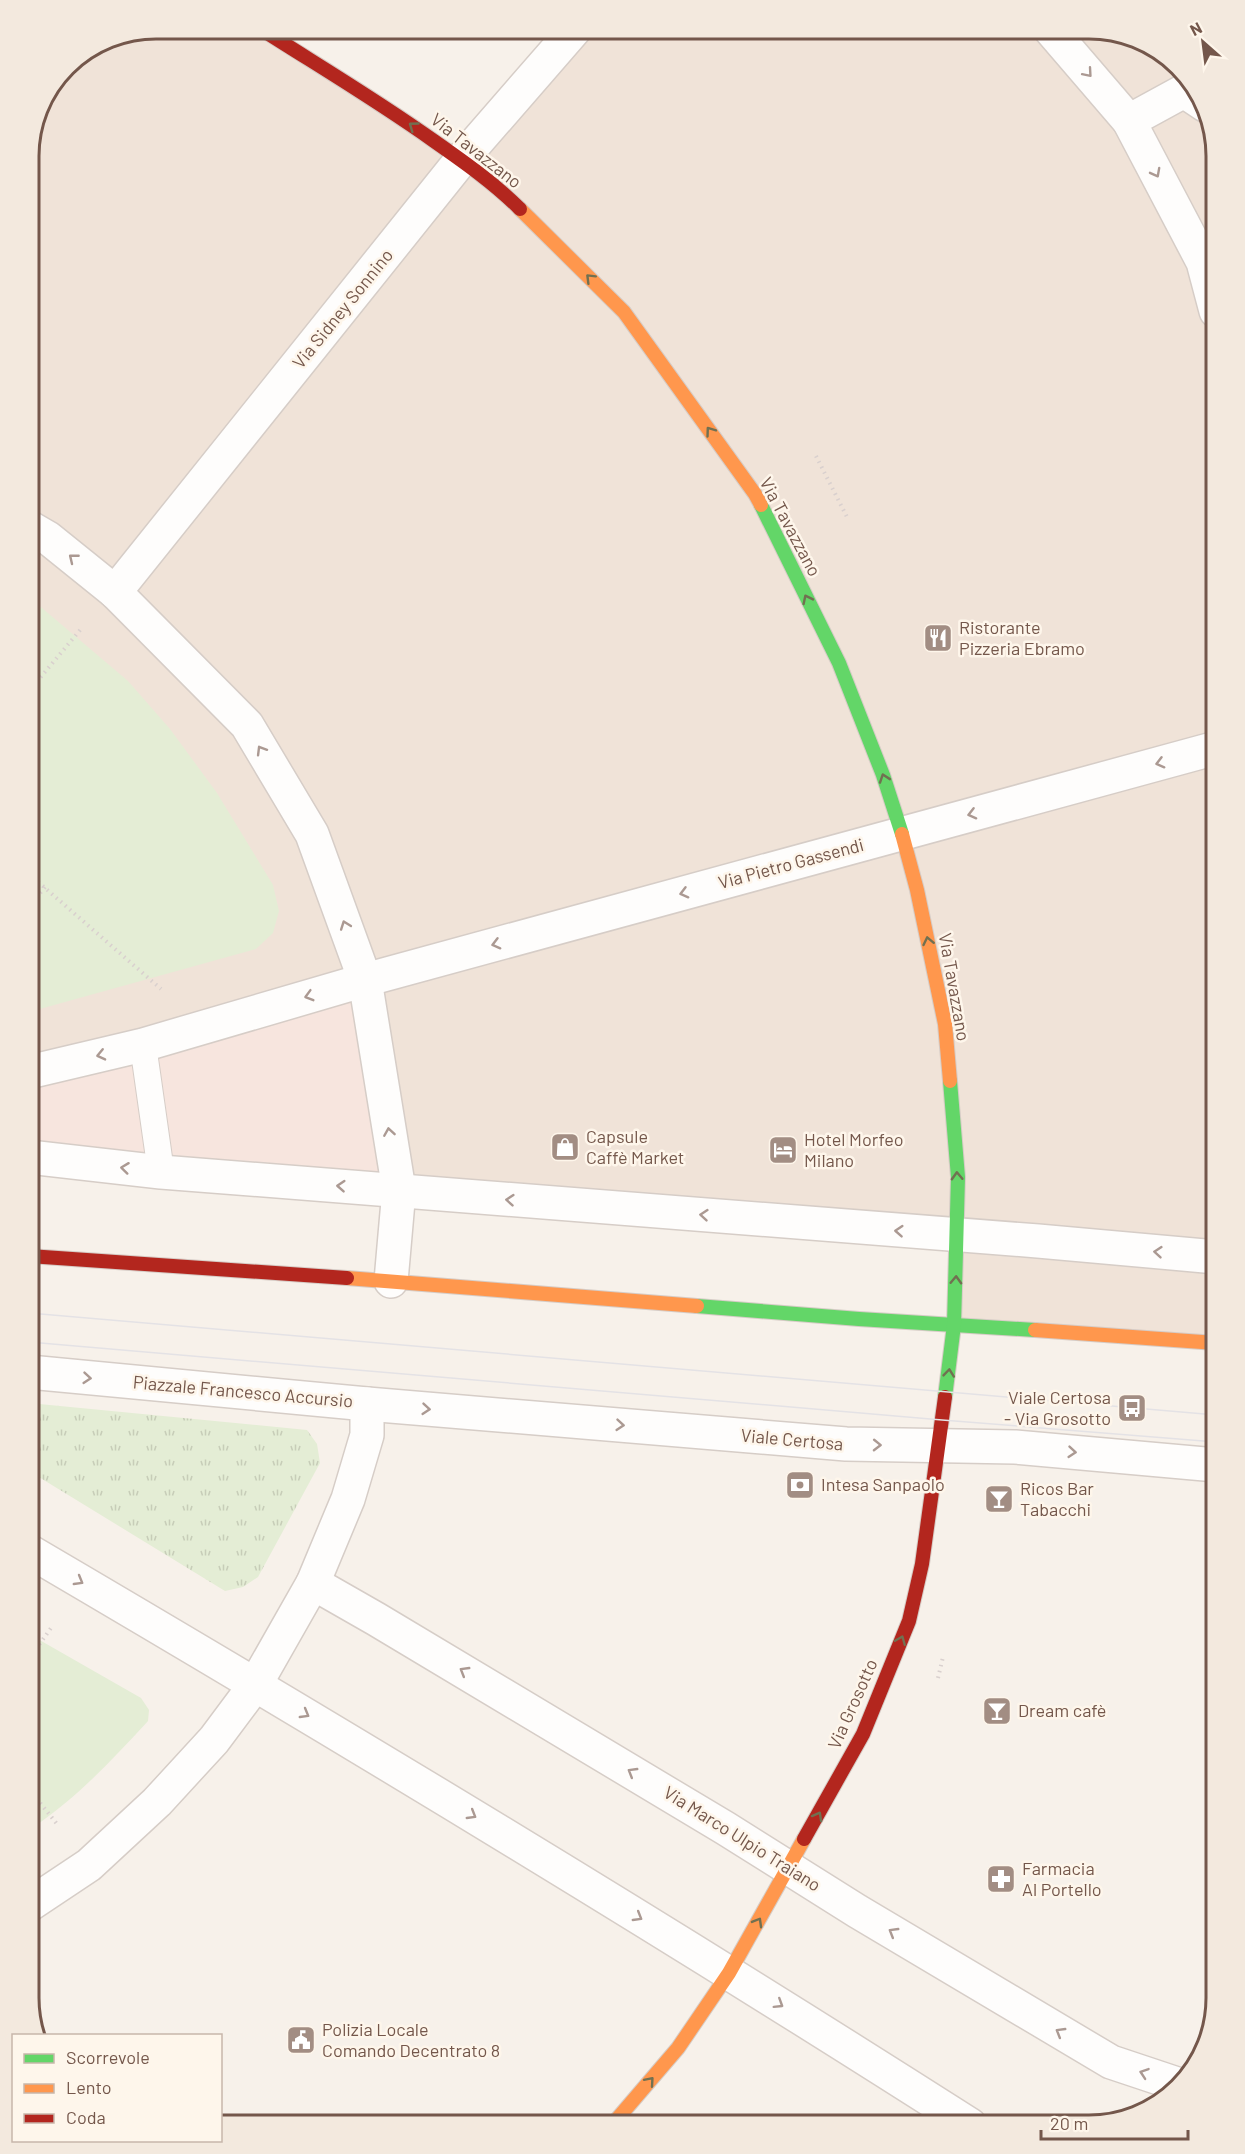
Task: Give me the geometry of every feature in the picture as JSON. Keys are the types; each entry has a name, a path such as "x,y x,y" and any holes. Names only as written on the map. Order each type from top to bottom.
{"street":[{"name":"Via Tavazzano","path":"278,39 400,117 508,197 624,312 755,494 839,663 883,775 902,834 917,890 945,1024 958,1177 957,1234"},
{"name":"Via Sidney Sonnino","path":"115,592 461,160 566,39"},
{"path":"1059,39 1129,121 1203,262 1206,273"},
{"path":"1129,121 1184,91 1187,93"},
{"path":"39,533 115,592 247,725 312,834 365,980 399,1190 391,1281"},
{"name":"Via Pietro Gassendi","path":"365,980 1206,751"},
{"path":"39,1070 143,1045 365,980"},
{"path":"39,1158 161,1172 957,1234 1206,1256"},
{"name":"Via Grosotto","path":"621,2115 678,2048 729,1973 863,1734 909,1622 922,1564 954,1325 957,1234"},
{"path":"39,1257 391,1281 847,1318 1206,1341"},
{"name":"Piazzale Francesco Accursio","path":"39,1373 367,1404 367,1435 348,1499 313,1583 255,1684 214,1740 157,1802 88,1865 39,1898"},
{"name":"Viale Certosa","path":"367,1404 846,1444 1015,1447 1206,1464"},
{"path":"39,1557 315,1719 729,1973 953,2115"},
{"name":"Via Marco Ulpio Traiano","path":"313,1583 1110,2062 1170,2082"}],"lane":[{"path":"143,1045 161,1172"}],"path":[{"path":"816,456 848,519"},
{"path":"39,679 81,629"},
{"path":"39,882 161,989"},
{"path":"39,894 45,887"},
{"path":"39,1644 51,1628"},
{"path":"39,1802 57,1824"}],"shaded area":[{"path":"276,39 461,160 566,39 1097,39 1127,45 1141,51 1166,68 1186,91 1200,118 1206,148 1206,1342 954,1325 957,1235 399,1190 39,1075 39,148 43,125 51,104 73,73 91,59 118,45 140,40"},
{"path":"365,980 399,1190 39,1154 39,1069"}],"green space":[{"path":"39,605 128,681 170,729 217,793 273,885 279,911 273,933 256,949 39,1009"},
{"path":"39,1404 307,1430 317,1444 320,1463 258,1577 243,1587 225,1591 39,1477"},
{"path":"39,1640 141,1698 149,1710 148,1721 77,1793 39,1823"}],"tram line":[{"path":"39,1314 1206,1414"},
{"path":"39,1343 1206,1441"}],"traffic: fast":[{"path":"761,505 839,663 883,775 902,834"},
{"path":"945,1397 954,1325 958,1177 950,1081"},
{"path":"697,1306 1035,1330"}],"traffic: slow":[{"path":"520,209 624,312 761,505"},
{"path":"902,834 917,890 945,1024 950,1081"},
{"path":"347,1278 697,1306"},
{"path":"1035,1330 1206,1342"},
{"path":"621,2115 678,2048 729,1973 804,1839"}],"traffic: jam":[{"path":"277,39 413,126 500,190 520,209"},
{"path":"39,1257 347,1278"},
{"path":"804,1839 863,1734 909,1621 922,1564 945,1397"}],"place":[{"name":"Ristorante Pizzeria Ebramo","path":"938,638"},
{"name":"Capsule Caffè Market","path":"565,1147"},
{"name":"Hotel Morfeo Milano","path":"783,1150"},
{"name":"Viale Certosa - Via Grosotto","path":"1132,1408"},
{"name":"Intesa Sanpaolo","path":"800,1485"},
{"name":"Ricos Bar Tabacchi","path":"999,1499"},
{"name":"Dream cafè","path":"997,1711"},
{"name":"Farmacia Al Portello","path":"1001,1879"},
{"name":"Polizia Locale Comando Decentrato 8","path":"301,2040"}]}
